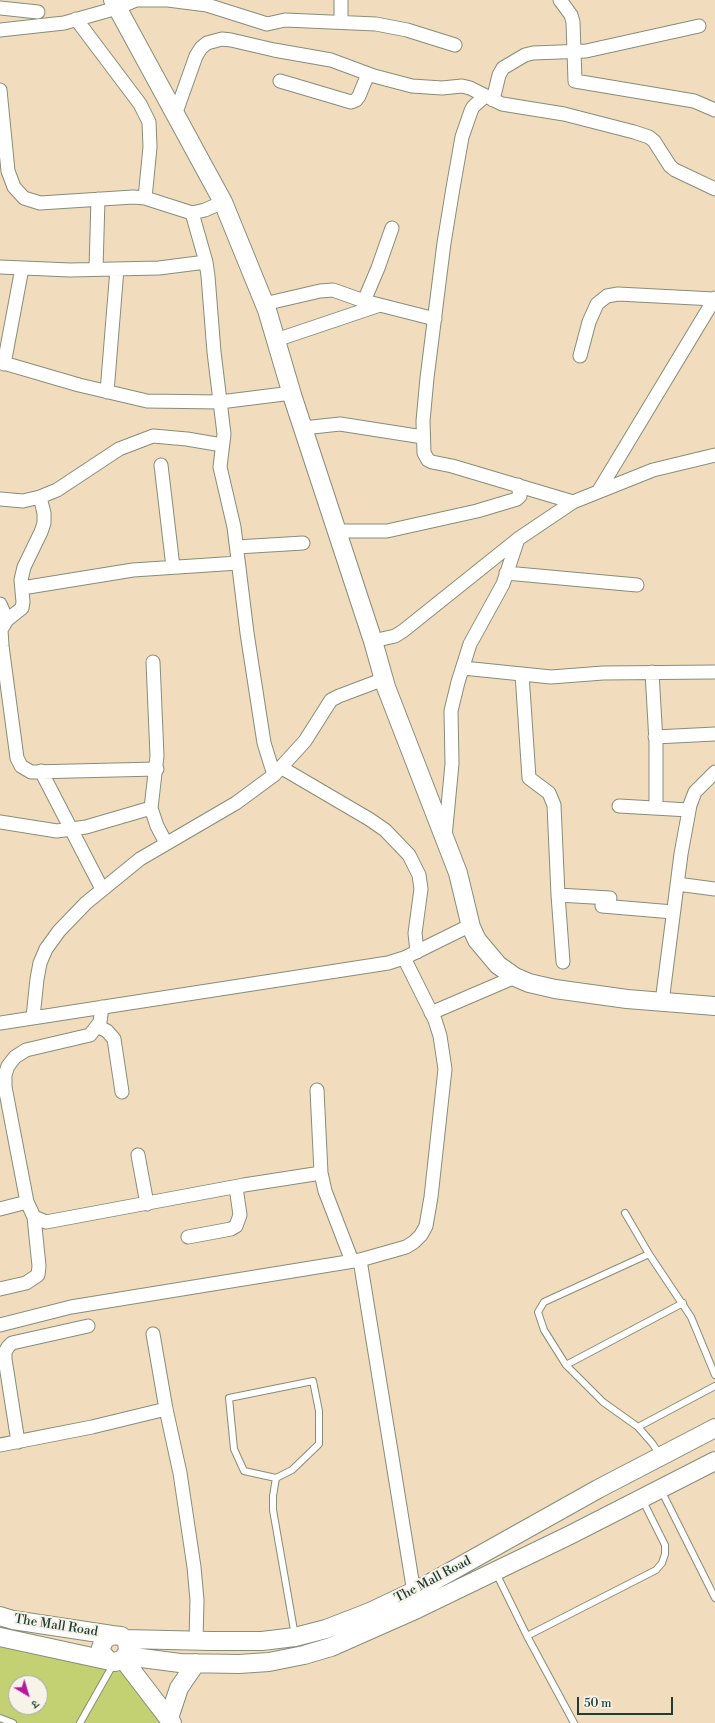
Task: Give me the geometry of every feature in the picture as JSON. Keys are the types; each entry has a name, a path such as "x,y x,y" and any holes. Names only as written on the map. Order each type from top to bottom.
{"main road":[{"path":"115,4 223,202 264,304 384,679 458,873 471,926 477,940 498,965 515,977 529,983 555,989 662,1002 715,1006"},
{"name":"The Mall Road","path":"0,1637 118,1652 180,1663 239,1664 304,1655 331,1647 416,1600 598,1489 715,1428"},
{"name":"The Mall Road","path":"0,1616 118,1652 196,1641 262,1641 295,1637 416,1600 495,1571 642,1499 715,1461"},
{"path":"118,1652 170,1720"},
{"path":"170,1720 179,1688 196,1663"}],"street":[{"path":"0,30 64,23 115,4 136,0 168,0 207,5 267,24 284,20 376,24 407,30 455,45"},
{"path":"340,0 341,22"},
{"path":"560,0 571,15 573,22 575,81 694,102 715,110"},
{"path":"0,8 39,6 38,26"},
{"path":"76,19 140,104 149,122 150,147 145,198"},
{"path":"572,502 452,466 432,462 428,460 424,452 423,438 427,378 444,243 462,137 473,107 489,98 503,68 517,58 533,53 574,52 586,50 700,26"},
{"path":"175,115 196,56 201,48 207,43 217,40 231,40 274,50 331,60 368,74 412,86 442,88 462,86 470,88 502,104 564,114 649,137 658,146 670,166 675,170 715,189"},
{"path":"280,81 351,102 356,100 359,96 368,74"},
{"path":"0,90 3,152 10,179 14,187 24,198 40,203 126,196 145,198 192,213 205,210 223,202"},
{"path":"96,269 98,199"},
{"path":"192,213 206,262 214,352 224,434 220,467 237,547 264,743 278,771 369,819 385,830 409,855 419,875 421,889 415,933 417,952"},
{"path":"364,301 378,268 392,228"},
{"path":"0,267 96,269 159,268 206,262"},
{"path":"22,268 2,363 147,401 220,402 292,393"},
{"path":"108,392 116,269"},
{"path":"264,304 326,290 333,290 364,301 435,319"},
{"path":"580,356 589,322 598,304 607,296 618,294 715,299 598,492"},
{"path":"276,340 380,305"},
{"path":"303,428 340,424 423,438"},
{"path":"0,499 23,501 40,498 58,490 119,448 153,436 222,445"},
{"path":"373,641 395,636 403,631 518,539 572,502 653,470 715,455"},
{"path":"161,465 173,568"},
{"path":"337,531 387,531 477,511 517,499 520,496 518,485"},
{"path":"40,498 44,514 44,523 24,566 21,580 22,608 7,620 1,630 4,691 17,758 21,766 31,772 157,769"},
{"path":"445,839 452,764 451,711 470,644 503,584 518,539"},
{"path":"237,547 303,543"},
{"path":"22,588 133,570 238,563"},
{"path":"506,573 637,585"},
{"path":"0,604 7,620"},
{"path":"153,662 157,769 151,808 157,826 166,843"},
{"path":"463,668 551,677 652,672 715,672"},
{"path":"652,672 656,808"},
{"path":"522,674 527,768 529,778 549,793 554,805 558,895 564,962"},
{"path":"33,1018 37,979 40,963 46,948 59,931 102,889 140,859 236,802 278,771 306,741 331,700 384,679"},
{"path":"655,737 715,734"},
{"path":"41,771 102,889"},
{"path":"662,1002 677,884 689,810 695,792 715,772"},
{"path":"619,806 689,810"},
{"path":"0,822 57,831 86,827 151,808"},
{"path":"677,884 715,889"},
{"path":"558,895 674,912"},
{"path":"0,1023 388,963 404,958 471,926"},
{"path":"0,1325 71,1307 356,1260 406,1247 414,1242 426,1226 445,1069 440,1036 431,1013 404,958"},
{"path":"431,1013 515,977"},
{"path":"0,1289 26,1283 38,1275 39,1266 34,1217 27,1202 5,1087 5,1075 8,1066 15,1056 26,1050 90,1036 100,1022 102,1007"},
{"path":"97,1026 107,1031 114,1038 122,1092"},
{"path":"317,1090 321,1173 328,1203 356,1260 416,1600"},
{"path":"138,1155 146,1204"},
{"path":"34,1217 46,1222 321,1173"},
{"path":"188,1237 236,1226 240,1215 236,1187"},
{"path":"0,1209 27,1202"},
{"path":"18,1442 5,1359 5,1352 8,1347 12,1343 88,1326"},
{"path":"153,1334 166,1409 180,1473 194,1567 197,1600 196,1641"},
{"path":"0,1445 92,1427 166,1409"}],"lane":[{"path":"625,1214 649,1254 683,1303 694,1323 715,1375"},
{"path":"649,1254 544,1302 538,1312 544,1330 566,1365 603,1402 638,1427 661,1456"},
{"path":"566,1365 683,1303"},
{"path":"313,1382 319,1411 319,1444 292,1470 276,1478 244,1471 234,1449 229,1398 313,1382"},
{"path":"638,1427 715,1386"},
{"path":"276,1478 273,1510 295,1637"},
{"path":"660,1489 715,1598"},
{"path":"527,1636 656,1570 662,1563 665,1554 665,1545 642,1499"},
{"path":"495,1571 527,1636 574,1723"},
{"path":"80,1723 118,1652"},
{"path":"0,1718 13,1723"}],"green space":[{"path":"0,1633 118,1663 170,1723 0,1723"}]}
